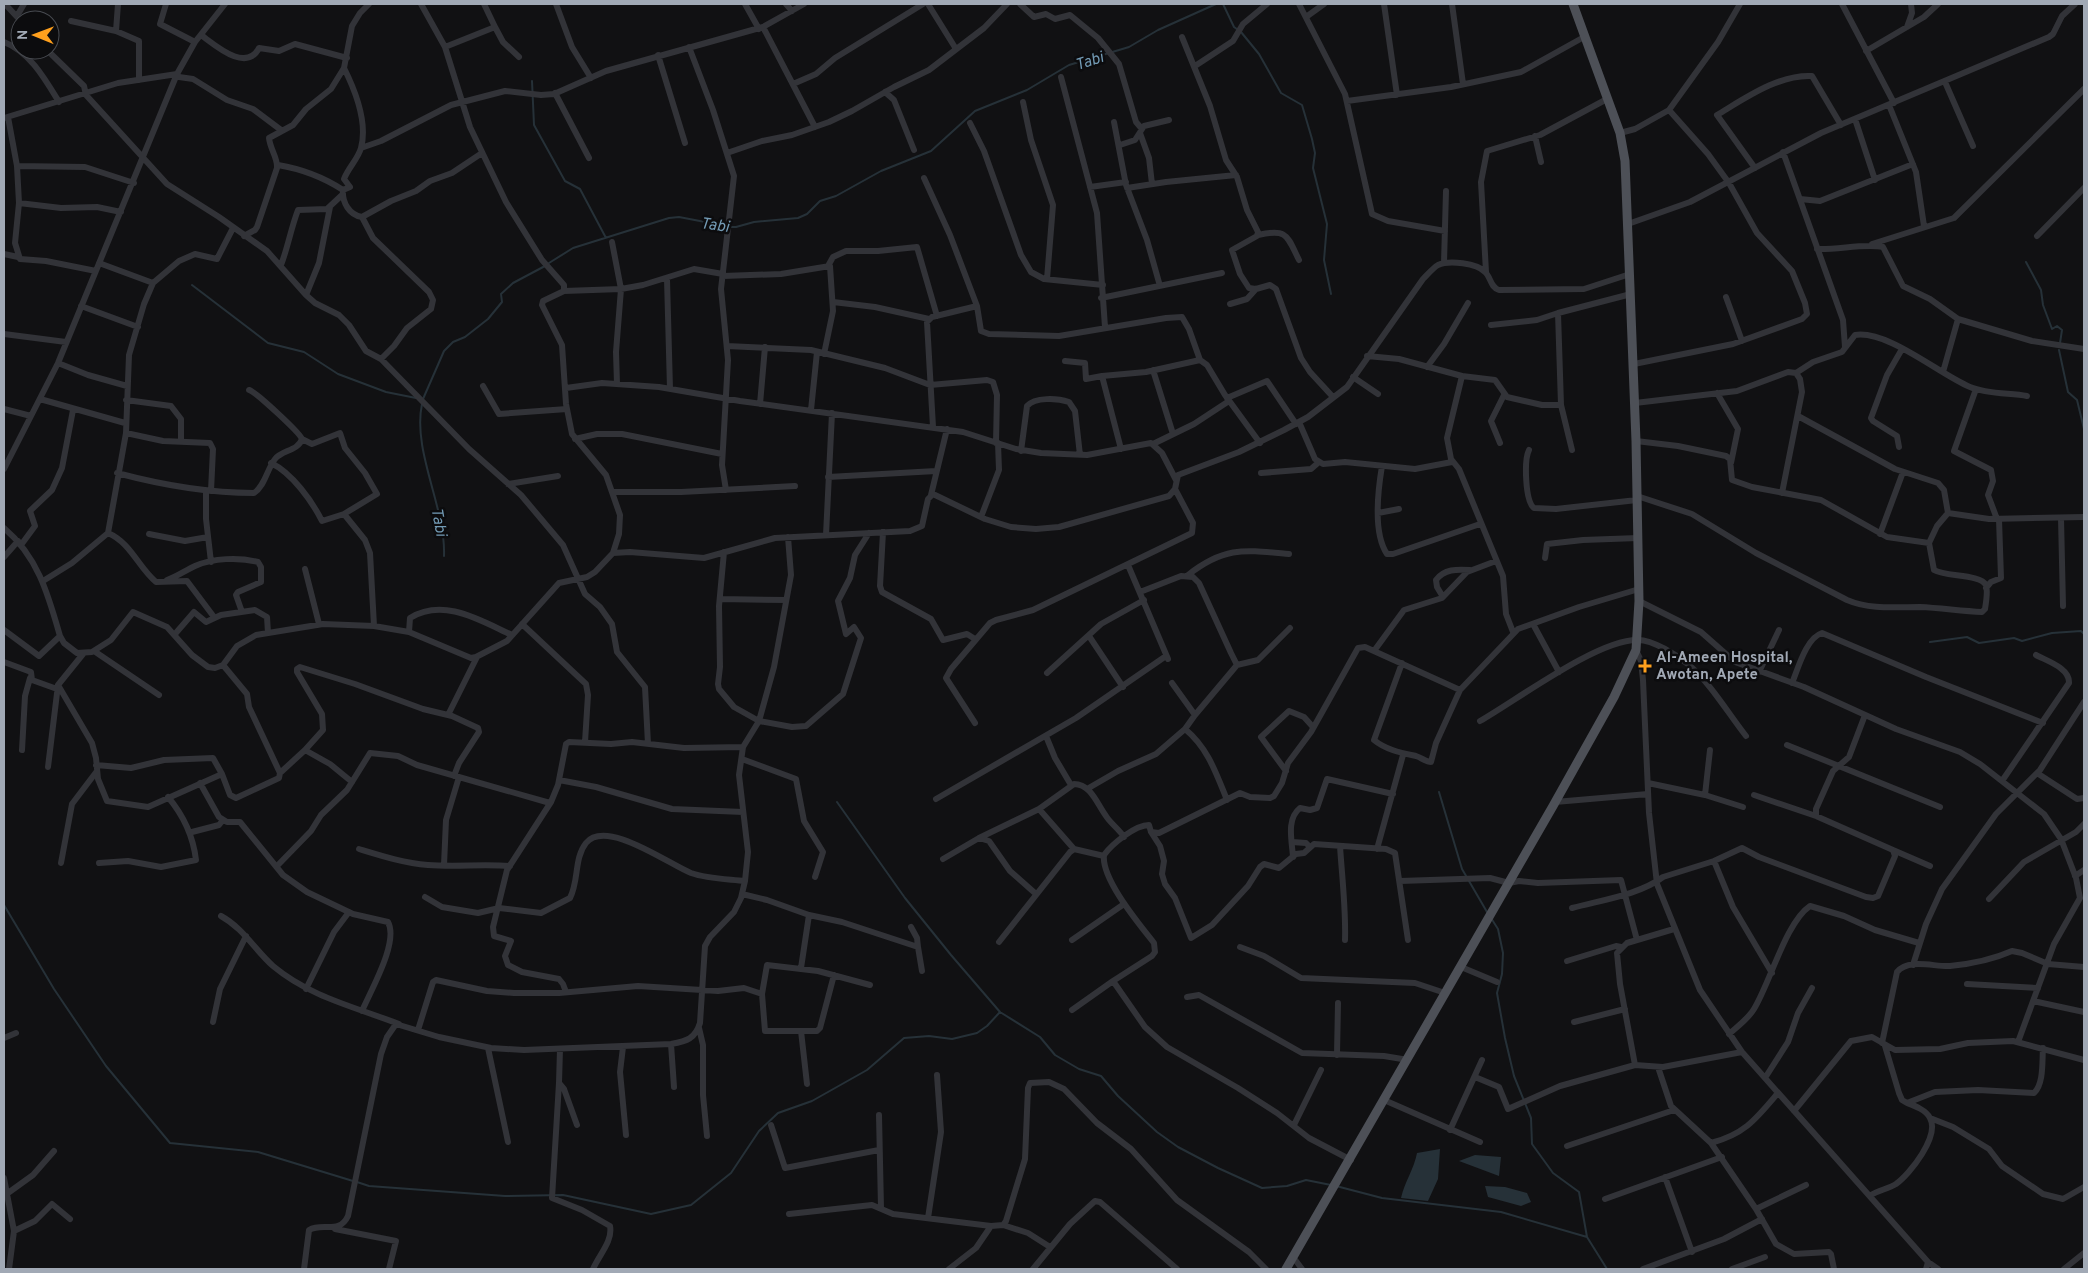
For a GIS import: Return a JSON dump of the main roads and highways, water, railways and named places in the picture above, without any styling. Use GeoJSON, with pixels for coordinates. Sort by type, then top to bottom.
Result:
{"type":"FeatureCollection","features":[{"type":"Feature","properties":{"kind":"main road"},"geometry":{"type":"LineString","coordinates":[[1286,1269],[1351,1160],[1555,802],[1614,697],[1636,650],[1638,640],[1639,589],[1636,441],[1625,161],[1620,133],[1572,4]]}},
{"type":"Feature","properties":{"kind":"waterway","name":"Tabi"},"geometry":{"type":"LineString","coordinates":[[731,227],[754,222],[798,218],[807,214],[820,201],[836,196],[881,171],[931,151],[975,111],[1027,90],[1069,65],[1129,47],[1158,30],[1216,4]]}},
{"type":"Feature","properties":{"kind":"waterway"},"geometry":{"type":"LineString","coordinates":[[1223,4],[1234,27],[1241,32],[1259,54],[1281,93],[1302,105],[1315,153],[1313,168],[1327,224],[1324,260],[1331,294]]}},
{"type":"Feature","properties":{"kind":"waterway"},"geometry":{"type":"LineString","coordinates":[[532,81],[534,125],[565,181],[580,189],[606,238]]}},
{"type":"Feature","properties":{"kind":"waterway","name":"Tabi"},"geometry":{"type":"LineString","coordinates":[[549,263],[573,248],[669,218],[679,217],[726,226]]}},
{"type":"Feature","properties":{"kind":"waterway"},"geometry":{"type":"LineString","coordinates":[[2026,262],[2041,290],[2043,305],[2052,329],[2057,326],[2062,330],[2060,343]]}},
{"type":"Feature","properties":{"kind":"waterway","name":"Tabi"},"geometry":{"type":"LineString","coordinates":[[423,399],[444,351],[453,342],[465,337],[488,319],[502,302],[501,294],[513,283],[545,266]]}},
{"type":"Feature","properties":{"kind":"waterway"},"geometry":{"type":"LineString","coordinates":[[192,285],[268,343],[304,352],[338,374],[386,392],[416,398]]}},
{"type":"Feature","properties":{"kind":"waterway"},"geometry":{"type":"LineString","coordinates":[[2059,350],[2068,392],[2077,400],[2084,429]]}},
{"type":"Feature","properties":{"kind":"waterway","name":"Tabi"},"geometry":{"type":"LineString","coordinates":[[422,404],[420,422],[422,441],[440,519],[444,556]]}},
{"type":"Feature","properties":{"kind":"waterway"},"geometry":{"type":"LineString","coordinates":[[1930,642],[1967,637],[1979,643],[2014,638],[2022,641],[2052,633],[2081,631],[2084,634]]}},
{"type":"Feature","properties":{"kind":"waterway"},"geometry":{"type":"LineString","coordinates":[[1439,792],[1462,869],[1487,912]]}},
{"type":"Feature","properties":{"kind":"waterway"},"geometry":{"type":"LineString","coordinates":[[837,802],[905,898],[1000,1012],[1040,1037],[1055,1055],[1079,1069],[1101,1076],[1118,1096],[1157,1132],[1178,1147],[1218,1168],[1262,1188],[1287,1186],[1306,1180],[1331,1185]]}},
{"type":"Feature","properties":{"kind":"waterway"},"geometry":{"type":"LineString","coordinates":[[4,905],[54,989],[106,1066],[170,1143],[258,1152],[353,1181]]}},
{"type":"Feature","properties":{"kind":"waterway"},"geometry":{"type":"LineString","coordinates":[[1491,918],[1498,929],[1503,953],[1502,974],[1497,993],[1505,1038],[1514,1076],[1531,1118],[1532,1144],[1553,1173],[1579,1192],[1587,1237],[1607,1269]]}},
{"type":"Feature","properties":{"kind":"waterway"},"geometry":{"type":"LineString","coordinates":[[357,1182],[369,1186],[505,1196],[563,1195],[651,1214],[691,1205],[731,1173],[759,1131],[778,1113],[812,1101],[867,1070],[904,1038],[929,1036],[952,1039],[977,1033],[987,1026],[1000,1012]]}},
{"type":"Feature","properties":{"kind":"waterway"},"geometry":{"type":"LineString","coordinates":[[1336,1186],[1382,1198],[1501,1212],[1587,1237]]}},
{"type":"Feature","properties":{"kind":"place","name":"Al-Ameen Hospital, Awotan, Apete"},"geometry":{"type":"Point","coordinates":[1645,666]}}]}
